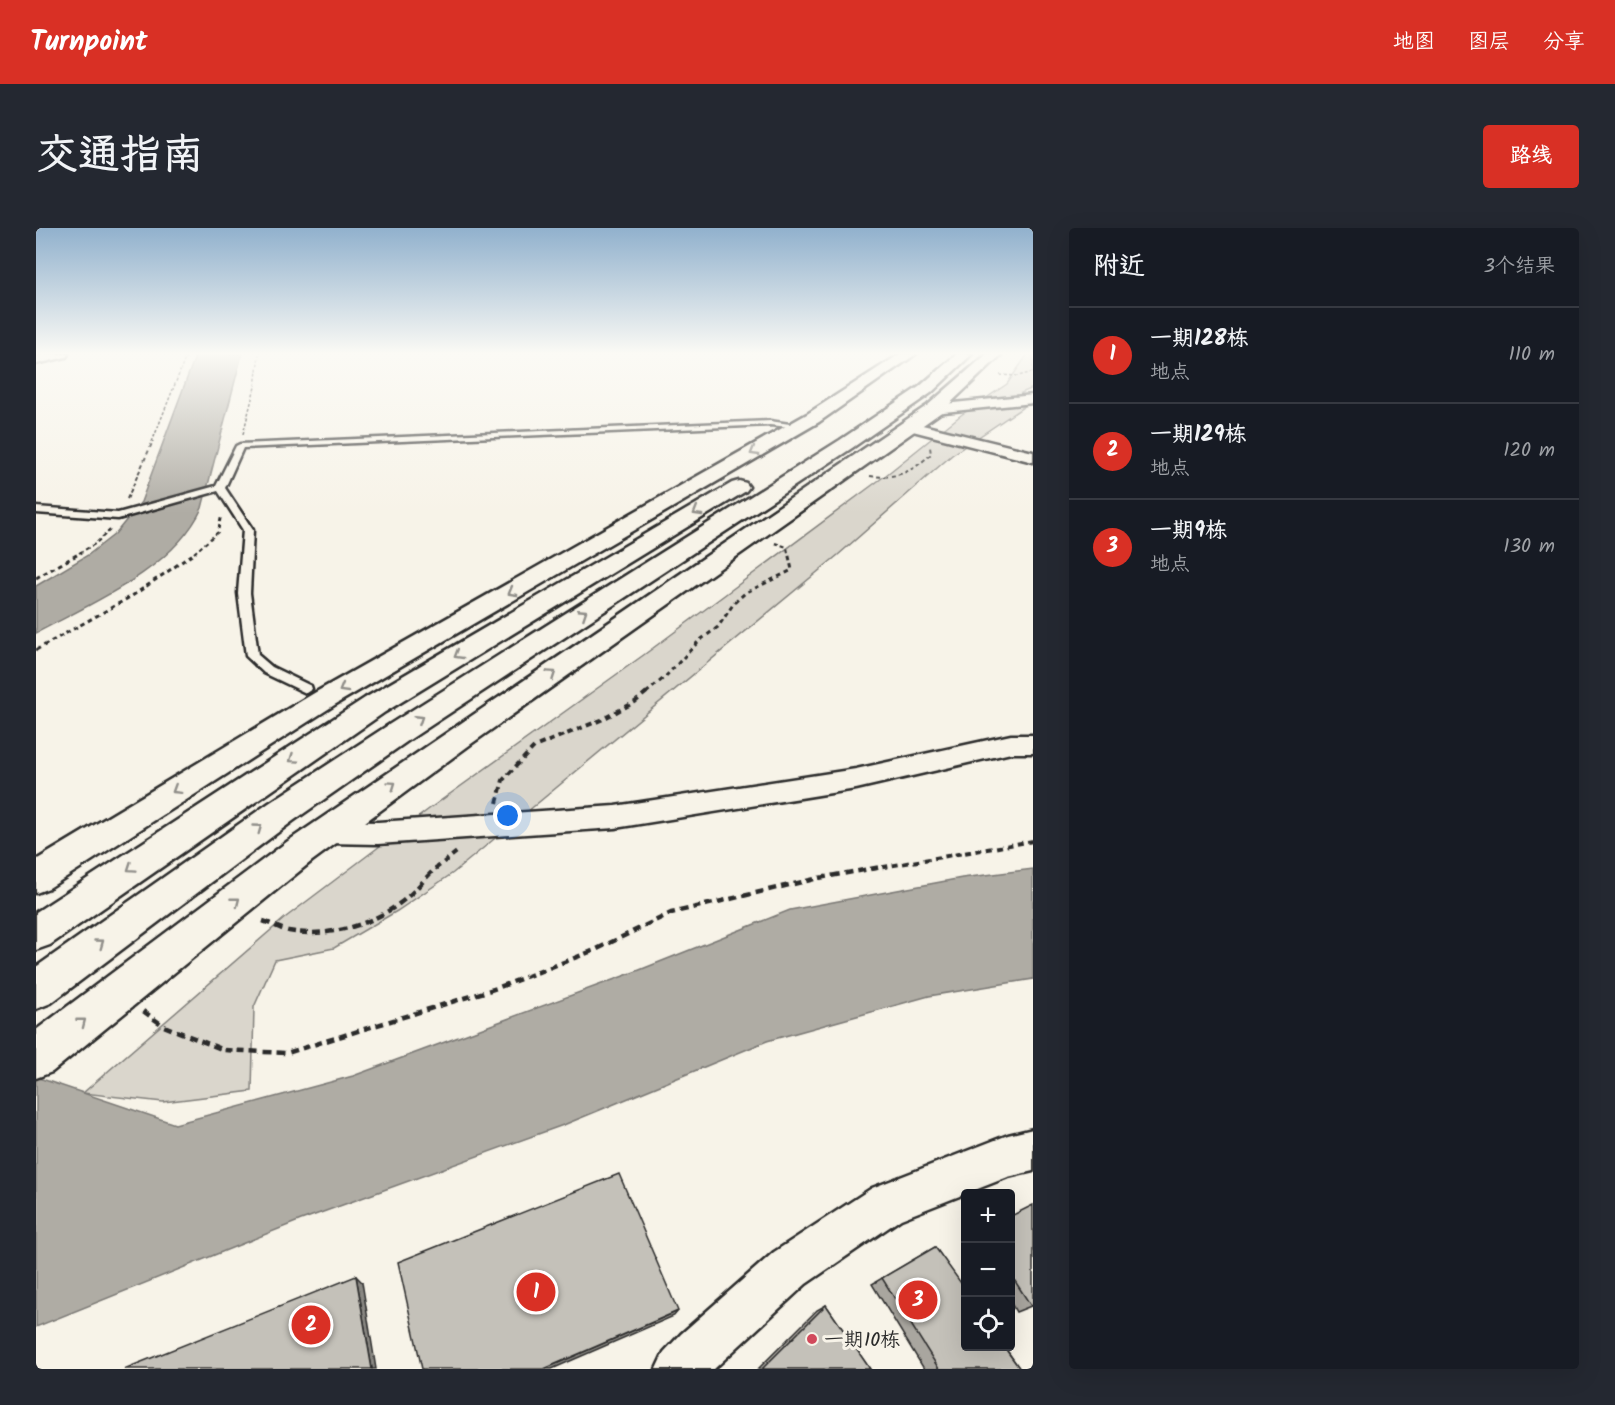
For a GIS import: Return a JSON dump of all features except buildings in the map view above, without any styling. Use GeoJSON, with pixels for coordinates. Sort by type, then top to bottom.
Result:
{"type":"FeatureCollection","features":[{"type":"Feature","properties":{"kind":"main road"},"geometry":{"type":"LineString","coordinates":[[36,878],[326,699],[830,407]]}},
{"type":"Feature","properties":{"kind":"main road"},"geometry":{"type":"LineString","coordinates":[[36,1057],[327,832],[843,474],[911,407]]}},
{"type":"Feature","properties":{"kind":"main road"},"geometry":{"type":"LineString","coordinates":[[36,990],[280,812],[392,737],[846,444],[902,418],[938,421],[952,407]]}},
{"type":"Feature","properties":{"kind":"main road"},"geometry":{"type":"LineString","coordinates":[[36,933],[375,705],[838,429]]}},
{"type":"Feature","properties":{"kind":"street"},"geometry":{"type":"LineString","coordinates":[[938,421],[997,407]]}},
{"type":"Feature","properties":{"kind":"street"},"geometry":{"type":"LineString","coordinates":[[938,421],[1033,456]]}},
{"type":"Feature","properties":{"kind":"street"},"geometry":{"type":"LineString","coordinates":[[327,832],[378,832],[615,817],[856,779],[1011,744],[1033,744]]}},
{"type":"Feature","properties":{"kind":"street"},"geometry":{"type":"LineString","coordinates":[[681,1369],[790,1268],[887,1203],[1008,1156],[1033,1150]]}},
{"type":"Feature","properties":{"kind":"lane"},"geometry":{"type":"LineString","coordinates":[[36,510],[123,515],[214,490],[240,446],[770,423],[800,426]]}},
{"type":"Feature","properties":{"kind":"lane"},"geometry":{"type":"LineString","coordinates":[[214,490],[248,530],[244,593],[252,656],[268,670],[306,689]]}},
{"type":"Feature","properties":{"kind":"path"},"geometry":{"type":"LineString","coordinates":[[36,578],[95,544],[113,528],[123,515],[166,407]]}},
{"type":"Feature","properties":{"kind":"path"},"geometry":{"type":"LineString","coordinates":[[240,446],[250,407]]}},
{"type":"Feature","properties":{"kind":"path"},"geometry":{"type":"LineString","coordinates":[[843,474],[892,479],[910,473],[931,454],[930,447],[938,421]]}},
{"type":"Feature","properties":{"kind":"path"},"geometry":{"type":"LineString","coordinates":[[36,650],[132,596],[188,559],[218,532],[222,513],[214,490]]}},
{"type":"Feature","properties":{"kind":"path"},"geometry":{"type":"LineString","coordinates":[[263,921],[287,930],[315,932],[360,925],[400,903],[443,860],[478,839],[497,804],[503,780],[534,747],[601,720],[635,702],[665,677],[699,641],[718,627],[740,598],[792,570],[787,547],[773,542]]}},
{"type":"Feature","properties":{"kind":"path"},"geometry":{"type":"LineString","coordinates":[[117,995],[164,1026],[224,1050],[287,1053],[497,988],[595,950],[671,913],[819,878],[1033,841]]}},
{"type":"Feature","properties":{"kind":"shaded area"},"geometry":{"type":"Polygon","coordinates":[[[176,407],[228,407],[202,508],[189,530],[172,549],[130,582],[36,633],[36,586],[88,555],[115,534],[141,502],[176,407]]]}},
{"type":"Feature","properties":{"kind":"shaded area"},"geometry":{"type":"Polygon","coordinates":[[[973,407],[1023,407],[952,455],[838,555],[453,873],[397,911],[334,948],[275,960],[254,1007],[252,1091],[163,1102],[83,1093],[286,917],[429,809],[645,654],[886,475],[973,407]]]}},
{"type":"Feature","properties":{"kind":"shaded area"},"geometry":{"type":"Polygon","coordinates":[[[1033,869],[1033,979],[929,996],[767,1041],[566,1124],[301,1220],[36,1327],[36,1077],[175,1124],[353,1076],[637,971],[790,910],[962,878],[1033,869]]]}},
{"type":"Feature","properties":{"kind":"place","name":"一期128栋"},"geometry":{"type":"Point","coordinates":[536,1292]}},
{"type":"Feature","properties":{"kind":"place","name":"一期9栋"},"geometry":{"type":"Point","coordinates":[918,1300]}},
{"type":"Feature","properties":{"kind":"place","name":"一期129栋"},"geometry":{"type":"Point","coordinates":[311,1325]}},
{"type":"Feature","properties":{"kind":"place","name":"一期10栋"},"geometry":{"type":"Point","coordinates":[812,1339]}}]}
